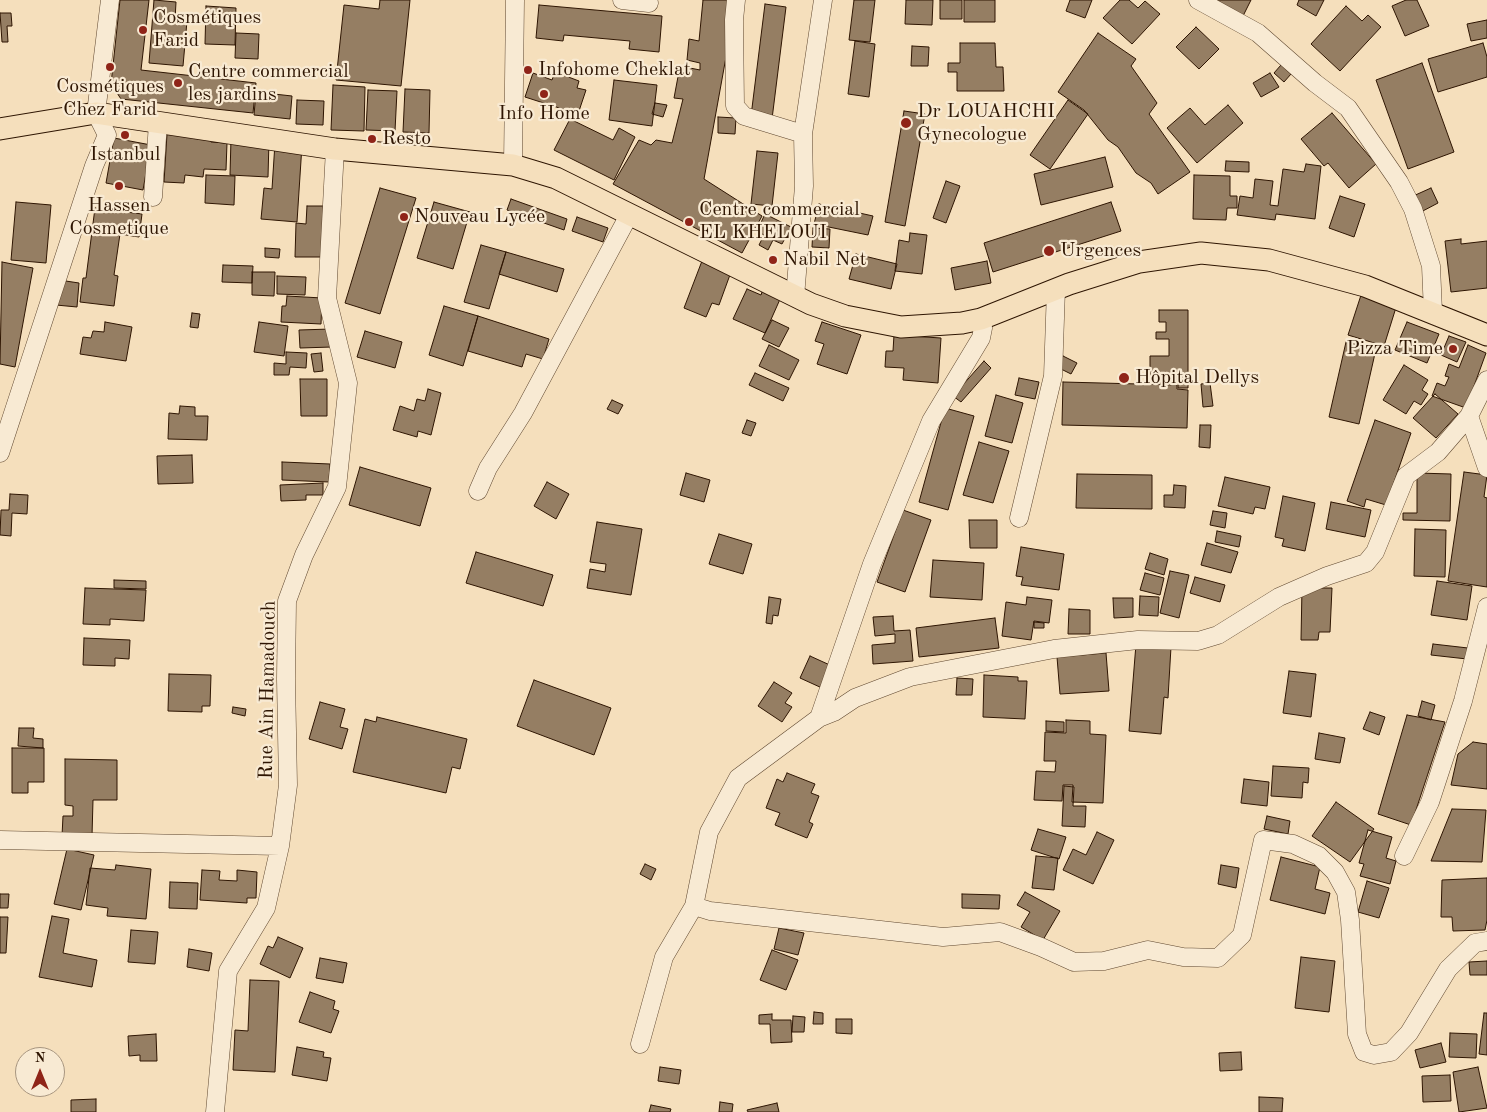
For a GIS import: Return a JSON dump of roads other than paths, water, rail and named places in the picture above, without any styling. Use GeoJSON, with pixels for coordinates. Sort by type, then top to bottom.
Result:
{"type":"FeatureCollection","features":[{"type":"Feature","properties":{"kind":"main road"},"geometry":{"type":"LineString","coordinates":[[0,129],[96,113],[335,149],[513,165],[556,178],[795,297],[844,316],[901,327],[962,323],[981,318],[1056,289],[1139,262],[1201,254],[1268,260],[1365,286],[1487,334]]}},
{"type":"Feature","properties":{"kind":"street"},"geometry":{"type":"LineString","coordinates":[[0,453],[94,166],[107,135],[96,113],[110,0]]}},
{"type":"Feature","properties":{"kind":"street"},"geometry":{"type":"LineString","coordinates":[[513,165],[515,0]]}},
{"type":"Feature","properties":{"kind":"street"},"geometry":{"type":"LineString","coordinates":[[622,0],[649,3]]}},
{"type":"Feature","properties":{"kind":"street"},"geometry":{"type":"LineString","coordinates":[[736,0],[734,20],[735,106],[744,116],[803,134]]}},
{"type":"Feature","properties":{"kind":"street"},"geometry":{"type":"LineString","coordinates":[[795,297],[804,186],[803,134],[823,0]]}},
{"type":"Feature","properties":{"kind":"street"},"geometry":{"type":"LineString","coordinates":[[1198,0],[1258,33],[1315,83],[1348,108],[1399,182],[1413,209],[1431,266],[1433,312]]}},
{"type":"Feature","properties":{"kind":"street"},"geometry":{"type":"LineString","coordinates":[[153,197],[158,123]]}},
{"type":"Feature","properties":{"kind":"street","name":"Rue Ain Hamadouch"},"geometry":{"type":"LineString","coordinates":[[215,1112],[228,971],[266,908],[280,846],[288,785],[287,601],[304,554],[337,487],[348,383],[327,298],[335,149]]}},
{"type":"Feature","properties":{"kind":"street"},"geometry":{"type":"LineString","coordinates":[[478,490],[488,468],[523,413],[629,215]]}},
{"type":"Feature","properties":{"kind":"street"},"geometry":{"type":"LineString","coordinates":[[1019,518],[1053,376],[1056,289]]}},
{"type":"Feature","properties":{"kind":"street"},"geometry":{"type":"LineString","coordinates":[[819,718],[876,555],[931,421],[981,338],[983,328],[981,318]]}},
{"type":"Feature","properties":{"kind":"street"},"geometry":{"type":"LineString","coordinates":[[640,1044],[664,957],[694,906],[709,832],[738,778],[819,718],[834,712],[855,698],[910,677],[1054,649],[1138,640],[1198,641],[1218,635],[1279,597],[1327,576],[1366,563],[1375,552],[1406,476],[1438,452],[1470,416],[1487,380]]}},
{"type":"Feature","properties":{"kind":"street"},"geometry":{"type":"LineString","coordinates":[[1470,416],[1487,468]]}},
{"type":"Feature","properties":{"kind":"street"},"geometry":{"type":"LineString","coordinates":[[1404,856],[1430,802],[1463,701],[1487,606]]}},
{"type":"Feature","properties":{"kind":"street"},"geometry":{"type":"LineString","coordinates":[[0,840],[280,846]]}},
{"type":"Feature","properties":{"kind":"street"},"geometry":{"type":"LineString","coordinates":[[694,906],[710,911],[943,937],[1000,932],[1041,947],[1074,962],[1104,961],[1148,950],[1183,957],[1218,958],[1242,935],[1264,840],[1293,844],[1319,856],[1335,872],[1346,892],[1350,920],[1357,1034],[1364,1052],[1374,1054],[1391,1052],[1409,1033],[1448,969],[1475,943],[1487,941]]}},
{"type":"Feature","properties":{"kind":"place","name":"Cosmétiques Farid"},"geometry":{"type":"Point","coordinates":[143,30]}},
{"type":"Feature","properties":{"kind":"place","name":"Cosmétiques Chez Farid"},"geometry":{"type":"Point","coordinates":[110,67]}},
{"type":"Feature","properties":{"kind":"place","name":"Infohome Cheklat"},"geometry":{"type":"Point","coordinates":[528,70]}},
{"type":"Feature","properties":{"kind":"place","name":"Centre commercial les jardins"},"geometry":{"type":"Point","coordinates":[178,83]}},
{"type":"Feature","properties":{"kind":"place","name":"Info Home"},"geometry":{"type":"Point","coordinates":[544,94]}},
{"type":"Feature","properties":{"kind":"place","name":"Dr LOUAHCHI Gynecologue"},"geometry":{"type":"Point","coordinates":[906,123]}},
{"type":"Feature","properties":{"kind":"place","name":"Istanbul"},"geometry":{"type":"Point","coordinates":[125,135]}},
{"type":"Feature","properties":{"kind":"place","name":"Resto"},"geometry":{"type":"Point","coordinates":[372,139]}},
{"type":"Feature","properties":{"kind":"place","name":"Hassen Cosmetique"},"geometry":{"type":"Point","coordinates":[119,186]}},
{"type":"Feature","properties":{"kind":"place","name":"Nouveau Lycée"},"geometry":{"type":"Point","coordinates":[404,217]}},
{"type":"Feature","properties":{"kind":"place","name":"Centre commercial EL KHELOUI"},"geometry":{"type":"Point","coordinates":[689,222]}},
{"type":"Feature","properties":{"kind":"place","name":"Urgences"},"geometry":{"type":"Point","coordinates":[1049,251]}},
{"type":"Feature","properties":{"kind":"place","name":"Nabil Net"},"geometry":{"type":"Point","coordinates":[773,260]}},
{"type":"Feature","properties":{"kind":"place","name":"Pizza Time"},"geometry":{"type":"Point","coordinates":[1453,349]}},
{"type":"Feature","properties":{"kind":"place","name":"Hôpital Dellys"},"geometry":{"type":"Point","coordinates":[1124,378]}}]}
